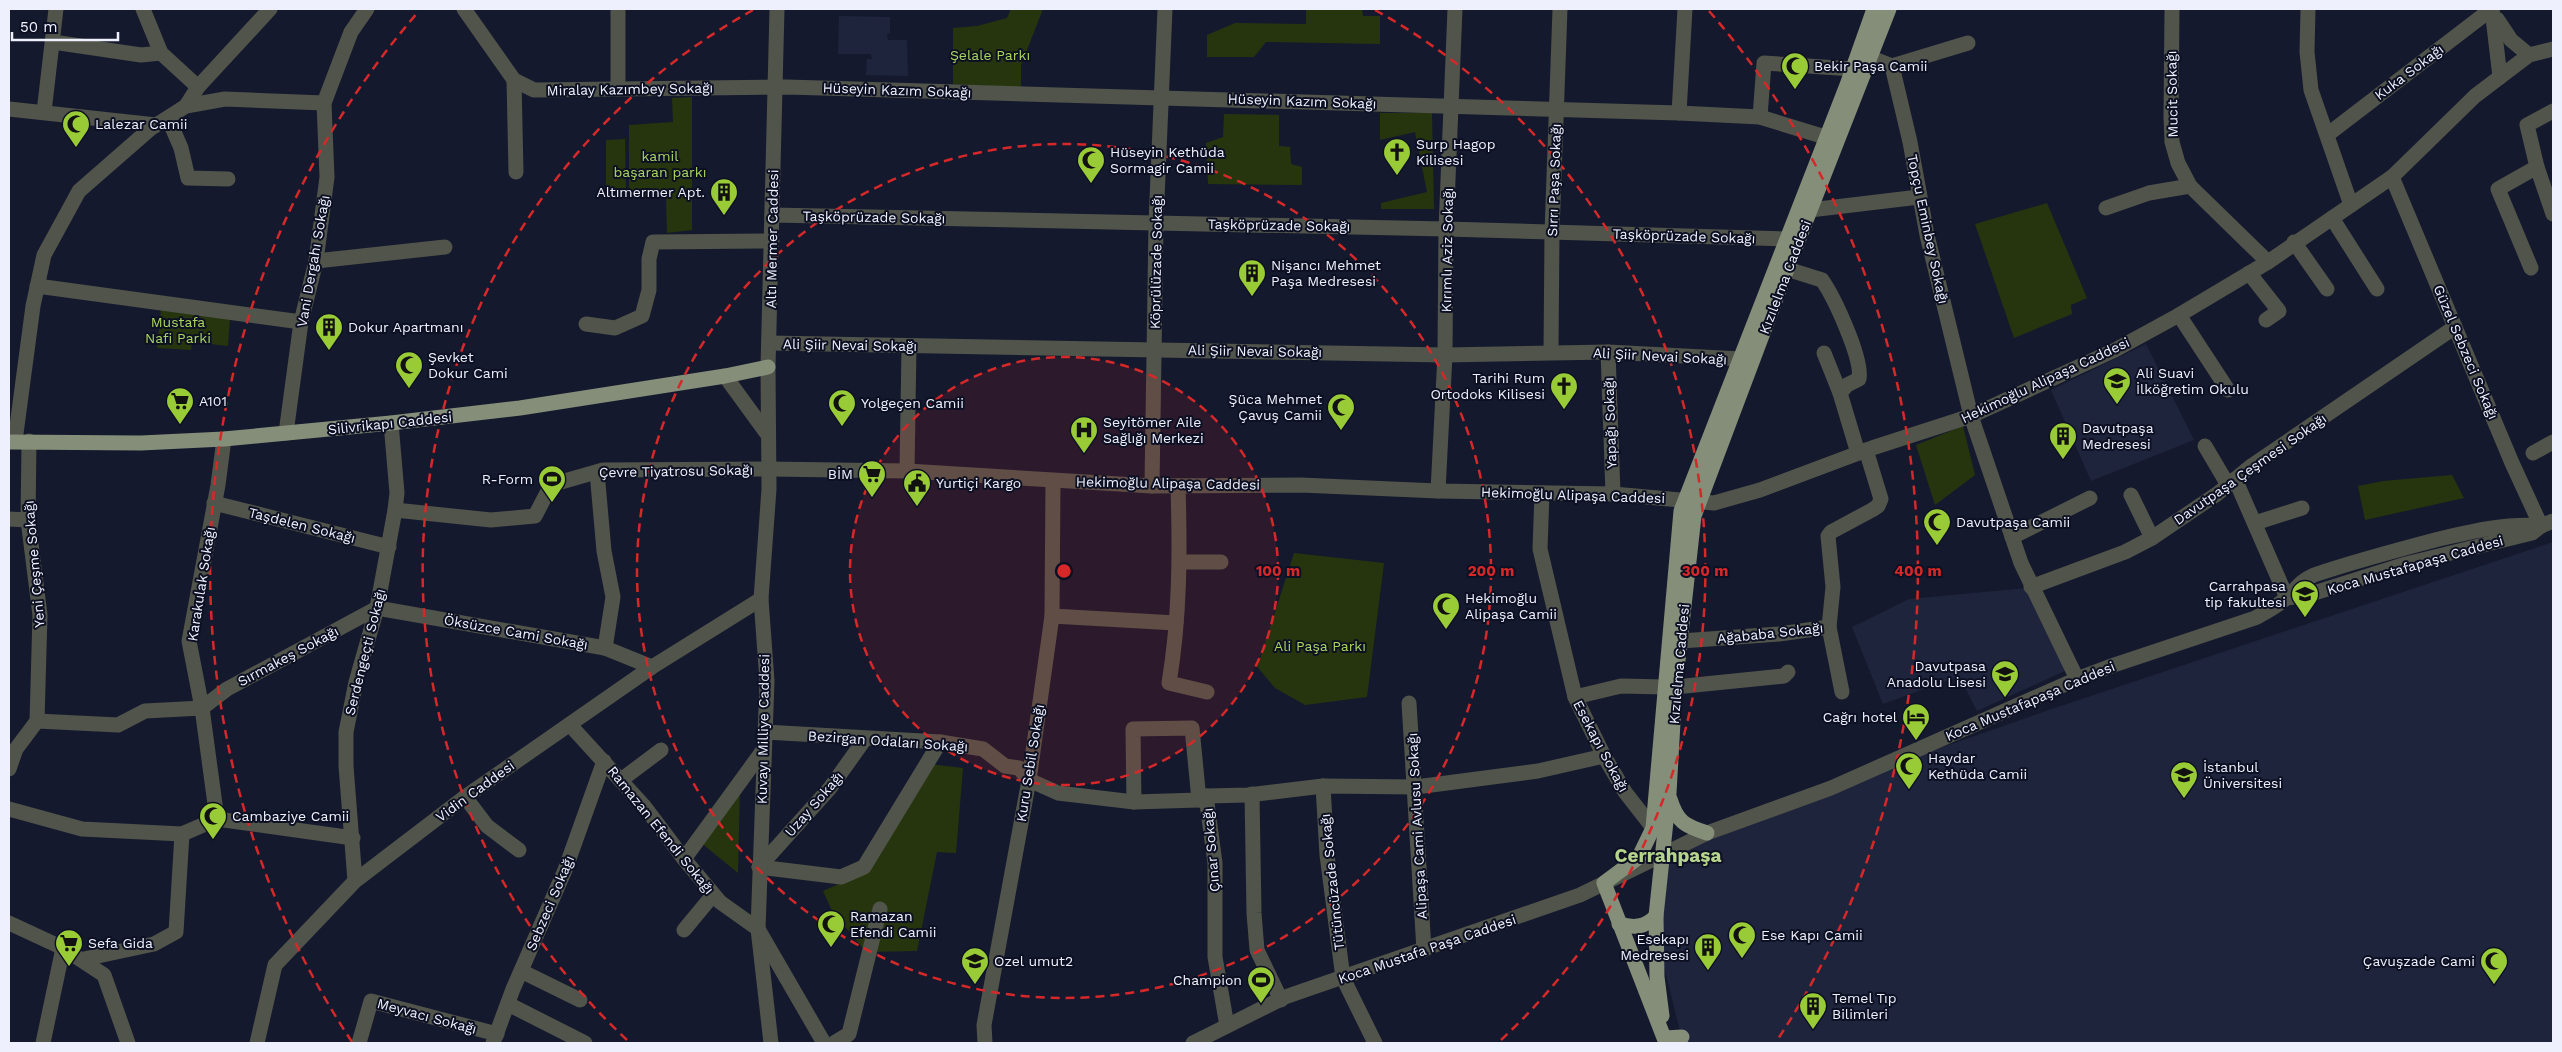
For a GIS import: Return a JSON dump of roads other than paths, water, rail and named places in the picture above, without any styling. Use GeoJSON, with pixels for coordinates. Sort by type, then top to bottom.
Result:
{"type":"FeatureCollection","features":[{"type":"Feature","properties":{"kind":"main road","name":"Kızılelma Caddesi"},"geometry":{"type":"LineString","coordinates":[[1653,828],[1670,687],[1681,641],[1691,502],[1741,360],[1825,137],[1853,69],[1874,9]]}},
{"type":"Feature","properties":{"kind":"main road","name":"Kızılelma Caddesi"},"geometry":{"type":"LineString","coordinates":[[1666,1041],[1657,977],[1656,916],[1669,792],[1670,687],[1678,525],[1691,502],[1787,269],[1889,9]]}},
{"type":"Feature","properties":{"kind":"main road","name":"Silivrikapı Caddesi"},"geometry":{"type":"LineString","coordinates":[[18,441],[141,443],[224,439],[391,423],[520,408],[725,376],[768,367]]}},
{"type":"Feature","properties":{"kind":"main road"},"geometry":{"type":"LineString","coordinates":[[1669,792],[1674,813],[1683,823],[1707,833]]}},
{"type":"Feature","properties":{"kind":"main road"},"geometry":{"type":"LineString","coordinates":[[1653,828],[1639,857],[1604,883],[1666,1041],[1682,1037]]}},
{"type":"Feature","properties":{"kind":"main road"},"geometry":{"type":"LineString","coordinates":[[1619,924],[1639,926],[1649,923],[1656,916]]}},
{"type":"Feature","properties":{"kind":"street"},"geometry":{"type":"LineString","coordinates":[[44,112],[56,9]]}},
{"type":"Feature","properties":{"kind":"street"},"geometry":{"type":"LineString","coordinates":[[143,9],[160,53],[198,87]]}},
{"type":"Feature","properties":{"kind":"street"},"geometry":{"type":"LineString","coordinates":[[186,106],[198,87],[270,9]]}},
{"type":"Feature","properties":{"kind":"street","name":"Vani Dergahı Sokağı"},"geometry":{"type":"LineString","coordinates":[[286,433],[301,322],[316,261],[327,177],[324,103],[351,32],[368,9]]}},
{"type":"Feature","properties":{"kind":"street"},"geometry":{"type":"LineString","coordinates":[[464,9],[514,80],[516,172]]}},
{"type":"Feature","properties":{"kind":"street"},"geometry":{"type":"LineString","coordinates":[[618,9],[618,89]]}},
{"type":"Feature","properties":{"kind":"street","name":"Altı Mermer Caddesi"},"geometry":{"type":"LineString","coordinates":[[769,469],[768,367],[777,9]]}},
{"type":"Feature","properties":{"kind":"street","name":"Köprülüzade Sokağı"},"geometry":{"type":"LineString","coordinates":[[1152,486],[1156,223],[1165,9]]}},
{"type":"Feature","properties":{"kind":"street","name":"Kırımlı Aziz Sokağı"},"geometry":{"type":"LineString","coordinates":[[1438,491],[1445,355],[1446,229],[1455,9]]}},
{"type":"Feature","properties":{"kind":"street","name":"Sırrı Paşa Sokağı"},"geometry":{"type":"LineString","coordinates":[[1552,352],[1552,232],[1560,9]]}},
{"type":"Feature","properties":{"kind":"street"},"geometry":{"type":"LineString","coordinates":[[1679,113],[1685,9]]}},
{"type":"Feature","properties":{"kind":"street","name":"Mucit Sokağı"},"geometry":{"type":"LineString","coordinates":[[2172,9],[2172,142],[2178,163],[2190,186],[2268,262]]}},
{"type":"Feature","properties":{"kind":"street"},"geometry":{"type":"LineString","coordinates":[[2308,9],[2308,77],[2310,90],[2351,205]]}},
{"type":"Feature","properties":{"kind":"street"},"geometry":{"type":"LineString","coordinates":[[2492,9],[2511,40],[2529,55],[2552,51]]}},
{"type":"Feature","properties":{"kind":"street"},"geometry":{"type":"LineString","coordinates":[[2492,9],[2500,78]]}},
{"type":"Feature","properties":{"kind":"street","name":"Kuka Sokağı"},"geometry":{"type":"LineString","coordinates":[[2327,135],[2492,9]]}},
{"type":"Feature","properties":{"kind":"street"},"geometry":{"type":"LineString","coordinates":[[52,42],[141,55],[160,53]]}},
{"type":"Feature","properties":{"kind":"street"},"geometry":{"type":"LineString","coordinates":[[1870,57],[1892,66],[1968,43]]}},
{"type":"Feature","properties":{"kind":"street","name":"Hekimoğlu Alipaşa Caddesi"},"geometry":{"type":"LineString","coordinates":[[769,469],[907,471],[1152,486],[1301,485],[1438,491],[1612,494],[1714,504],[1971,416],[2115,350],[2179,315],[2268,262],[2294,242],[2392,177],[2475,96],[2529,55]]}},
{"type":"Feature","properties":{"kind":"street"},"geometry":{"type":"LineString","coordinates":[[1760,117],[1764,63],[1853,69]]}},
{"type":"Feature","properties":{"kind":"street","name":"Topçu Eminbey Sokağı"},"geometry":{"type":"LineString","coordinates":[[1892,66],[1910,142],[1919,197],[1971,416],[2031,587],[2077,679]]}},
{"type":"Feature","properties":{"kind":"street","name":"Miralay Kazımbey Sokağı"},"geometry":{"type":"LineString","coordinates":[[514,80],[534,90],[776,86]]}},
{"type":"Feature","properties":{"kind":"street","name":"Hüseyin Kazım Sokağı"},"geometry":{"type":"LineString","coordinates":[[776,86],[1679,113],[1760,117],[1825,137]]}},
{"type":"Feature","properties":{"kind":"street"},"geometry":{"type":"LineString","coordinates":[[186,106],[225,99],[324,103]]}},
{"type":"Feature","properties":{"kind":"street","name":"Yeni Çeşme Sokağı"},"geometry":{"type":"LineString","coordinates":[[37,721],[40,615],[18,441],[37,286],[44,255],[79,191],[162,121],[186,106]]}},
{"type":"Feature","properties":{"kind":"street"},"geometry":{"type":"LineString","coordinates":[[9,109],[162,121],[181,148],[188,178],[228,179]]}},
{"type":"Feature","properties":{"kind":"street"},"geometry":{"type":"LineString","coordinates":[[2553,111],[2527,125],[2537,167],[2553,214]]}},
{"type":"Feature","properties":{"kind":"street"},"geometry":{"type":"LineString","coordinates":[[2531,268],[2498,189],[2537,167]]}},
{"type":"Feature","properties":{"kind":"street","name":"Güzel Sebzeci Sokağı"},"geometry":{"type":"LineString","coordinates":[[2392,177],[2512,463],[2547,523]]}},
{"type":"Feature","properties":{"kind":"street"},"geometry":{"type":"LineString","coordinates":[[2106,208],[2149,193],[2190,186]]}},
{"type":"Feature","properties":{"kind":"street"},"geometry":{"type":"LineString","coordinates":[[1810,210],[1919,197]]}},
{"type":"Feature","properties":{"kind":"street","name":"Taşköprüzade Sokağı"},"geometry":{"type":"LineString","coordinates":[[772,215],[1446,229],[1786,239]]}},
{"type":"Feature","properties":{"kind":"street"},"geometry":{"type":"LineString","coordinates":[[2332,218],[2377,289]]}},
{"type":"Feature","properties":{"kind":"street"},"geometry":{"type":"LineString","coordinates":[[586,324],[615,328],[642,316],[649,290],[649,259],[654,242],[772,241]]}},
{"type":"Feature","properties":{"kind":"street"},"geometry":{"type":"LineString","coordinates":[[2294,242],[2327,289]]}},
{"type":"Feature","properties":{"kind":"street"},"geometry":{"type":"LineString","coordinates":[[316,261],[445,247]]}},
{"type":"Feature","properties":{"kind":"street"},"geometry":{"type":"LineString","coordinates":[[1787,269],[1822,280],[1838,307],[1859,363],[1860,374],[1859,379],[1847,385],[1840,393]]}},
{"type":"Feature","properties":{"kind":"street"},"geometry":{"type":"LineString","coordinates":[[2249,273],[2279,311],[2266,320]]}},
{"type":"Feature","properties":{"kind":"street"},"geometry":{"type":"LineString","coordinates":[[37,286],[301,322]]}},
{"type":"Feature","properties":{"kind":"street"},"geometry":{"type":"LineString","coordinates":[[2179,315],[2228,390]]}},
{"type":"Feature","properties":{"kind":"street","name":"Davutpaşa Çeşmesi Sokağı"},"geometry":{"type":"LineString","coordinates":[[2031,587],[2125,552],[2152,538],[2455,326]]}},
{"type":"Feature","properties":{"kind":"street","name":"Ali Şiir Nevai Sokağı"},"geometry":{"type":"LineString","coordinates":[[769,343],[1445,355],[1608,352],[1741,360]]}},
{"type":"Feature","properties":{"kind":"street"},"geometry":{"type":"LineString","coordinates":[[907,471],[909,346]]}},
{"type":"Feature","properties":{"kind":"street","name":"Yapağı Sokağı"},"geometry":{"type":"LineString","coordinates":[[1608,352],[1612,494]]}},
{"type":"Feature","properties":{"kind":"street"},"geometry":{"type":"LineString","coordinates":[[1824,353],[1862,452]]}},
{"type":"Feature","properties":{"kind":"street"},"geometry":{"type":"LineString","coordinates":[[725,376],[768,435]]}},
{"type":"Feature","properties":{"kind":"street","name":"Serdengeçti Sokağı"},"geometry":{"type":"LineString","coordinates":[[355,882],[346,766],[346,732],[356,682],[377,608],[395,510],[397,493],[391,423]]}},
{"type":"Feature","properties":{"kind":"street","name":"Karakulak Sokağı"},"geometry":{"type":"LineString","coordinates":[[217,819],[202,708],[189,640],[224,439]]}},
{"type":"Feature","properties":{"kind":"street"},"geometry":{"type":"LineString","coordinates":[[2533,453],[2553,442]]}},
{"type":"Feature","properties":{"kind":"street"},"geometry":{"type":"LineString","coordinates":[[2205,446],[2232,482],[2255,523],[2287,598]]}},
{"type":"Feature","properties":{"kind":"street","name":"Ağababa Sokağı"},"geometry":{"type":"LineString","coordinates":[[1681,641],[1779,634],[1829,628],[1833,587],[1828,536],[1831,532],[1878,506],[1881,499],[1862,452]]}},
{"type":"Feature","properties":{"kind":"street","name":"Çevre Tiyatrosu Sokağı"},"geometry":{"type":"LineString","coordinates":[[395,510],[492,520],[535,516],[548,491],[554,484],[597,472],[769,469]]}},
{"type":"Feature","properties":{"kind":"street","name":"Kuvayı Milliye Caddesi"},"geometry":{"type":"LineString","coordinates":[[769,469],[762,598],[767,681],[758,929],[771,1043]]}},
{"type":"Feature","properties":{"kind":"street"},"geometry":{"type":"LineString","coordinates":[[597,472],[604,551],[613,597],[605,648]]}},
{"type":"Feature","properties":{"kind":"street","name":"Kuru Sebil Sokağı"},"geometry":{"type":"LineString","coordinates":[[985,1043],[984,1025],[1029,780],[1052,616],[1053,481]]}},
{"type":"Feature","properties":{"kind":"street"},"geometry":{"type":"LineString","coordinates":[[1178,486],[1180,562],[1170,682],[1207,692]]}},
{"type":"Feature","properties":{"kind":"street","name":"Esekapı Sokağı"},"geometry":{"type":"LineString","coordinates":[[1542,493],[1540,549],[1575,697],[1604,756],[1625,792],[1653,828]]}},
{"type":"Feature","properties":{"kind":"street"},"geometry":{"type":"LineString","coordinates":[[2131,495],[2152,538]]}},
{"type":"Feature","properties":{"kind":"street"},"geometry":{"type":"LineString","coordinates":[[2012,537],[2090,498]]}},
{"type":"Feature","properties":{"kind":"street","name":"Taşdelen Sokağı"},"geometry":{"type":"LineString","coordinates":[[214,503],[389,547]]}},
{"type":"Feature","properties":{"kind":"street"},"geometry":{"type":"LineString","coordinates":[[2255,523],[2302,508]]}},
{"type":"Feature","properties":{"kind":"street"},"geometry":{"type":"LineString","coordinates":[[9,520],[28,520]]}},
{"type":"Feature","properties":{"kind":"street","name":"Koca Mustafapaşa Caddesi"},"geometry":{"type":"LineString","coordinates":[[1663,856],[1707,833],[1831,788],[2077,679],[2255,618],[2287,598],[2311,594],[2406,564],[2532,533],[2547,523]]}},
{"type":"Feature","properties":{"kind":"street"},"geometry":{"type":"LineString","coordinates":[[1180,562],[1220,562]]}},
{"type":"Feature","properties":{"kind":"street","name":"Vidin Caddesi"},"geometry":{"type":"LineString","coordinates":[[257,1043],[275,965],[355,882],[465,797],[652,667],[762,598]]}},
{"type":"Feature","properties":{"kind":"street","name":"Öksüzce Cami Sokağı"},"geometry":{"type":"LineString","coordinates":[[377,608],[605,648],[652,667]]}},
{"type":"Feature","properties":{"kind":"street","name":"Sırmakeş Sokağı"},"geometry":{"type":"LineString","coordinates":[[202,708],[227,689],[377,608]]}},
{"type":"Feature","properties":{"kind":"street"},"geometry":{"type":"LineString","coordinates":[[1052,616],[1176,624]]}},
{"type":"Feature","properties":{"kind":"street"},"geometry":{"type":"LineString","coordinates":[[1829,628],[1842,692]]}},
{"type":"Feature","properties":{"kind":"street"},"geometry":{"type":"LineString","coordinates":[[1575,697],[1621,686],[1670,687],[1784,676],[1788,672]]}},
{"type":"Feature","properties":{"kind":"street","name":"Alipaşa Cami Avlusu Sokağı"},"geometry":{"type":"LineString","coordinates":[[1409,703],[1416,787],[1424,950]]}},
{"type":"Feature","properties":{"kind":"street"},"geometry":{"type":"LineString","coordinates":[[9,769],[16,749],[37,721],[118,725],[144,711],[202,708]]}},
{"type":"Feature","properties":{"kind":"street","name":"Ramazan Efendi Sokağı"},"geometry":{"type":"LineString","coordinates":[[570,725],[644,806],[684,859],[720,902],[758,929]]}},
{"type":"Feature","properties":{"kind":"street"},"geometry":{"type":"LineString","coordinates":[[1134,802],[1133,730],[1192,728],[1203,798],[1323,786],[1416,787],[1538,772],[1604,756]]}},
{"type":"Feature","properties":{"kind":"street","name":"Bezirgan Odaları Sokağı"},"geometry":{"type":"LineString","coordinates":[[765,732],[940,742],[983,749],[1006,766],[1019,768],[1029,780]]}},
{"type":"Feature","properties":{"kind":"street","name":"Uzay Sokağı"},"geometry":{"type":"LineString","coordinates":[[759,866],[830,788],[865,739]]}},
{"type":"Feature","properties":{"kind":"street"},"geometry":{"type":"LineString","coordinates":[[759,866],[841,877],[864,867],[940,742]]}},
{"type":"Feature","properties":{"kind":"street"},"geometry":{"type":"LineString","coordinates":[[684,859],[764,749]]}},
{"type":"Feature","properties":{"kind":"street"},"geometry":{"type":"LineString","coordinates":[[621,780],[661,750]]}},
{"type":"Feature","properties":{"kind":"street","name":"Sebzeci Sokağı"},"geometry":{"type":"LineString","coordinates":[[495,1039],[521,971],[565,870],[604,761]]}},
{"type":"Feature","properties":{"kind":"street","name":"Çınar Sokağı"},"geometry":{"type":"LineString","coordinates":[[1029,780],[1058,794],[1134,802],[1203,798],[1215,864],[1216,957],[1227,1026]]}},
{"type":"Feature","properties":{"kind":"street","name":"Tütüncüzade Sokağı"},"geometry":{"type":"LineString","coordinates":[[1323,786],[1326,855],[1343,978],[1374,1043]]}},
{"type":"Feature","properties":{"kind":"street"},"geometry":{"type":"LineString","coordinates":[[1252,794],[1254,913],[1257,950],[1280,1000]]}},
{"type":"Feature","properties":{"kind":"street"},"geometry":{"type":"LineString","coordinates":[[465,797],[487,826],[520,850]]}},
{"type":"Feature","properties":{"kind":"street"},"geometry":{"type":"LineString","coordinates":[[9,808],[82,829],[182,834],[217,819],[353,838]]}},
{"type":"Feature","properties":{"kind":"street"},"geometry":{"type":"LineString","coordinates":[[84,959],[154,944],[176,932],[182,834]]}},
{"type":"Feature","properties":{"kind":"street","name":"Koca Mustafa Paşa Caddesi"},"geometry":{"type":"LineString","coordinates":[[1193,1043],[1280,1000],[1580,895],[1663,856]]}},
{"type":"Feature","properties":{"kind":"street"},"geometry":{"type":"LineString","coordinates":[[684,930],[713,894]]}},
{"type":"Feature","properties":{"kind":"street"},"geometry":{"type":"LineString","coordinates":[[834,1043],[849,1034],[880,909]]}},
{"type":"Feature","properties":{"kind":"street"},"geometry":{"type":"LineString","coordinates":[[9,923],[64,948],[84,959],[104,975],[128,1043]]}},
{"type":"Feature","properties":{"kind":"street"},"geometry":{"type":"LineString","coordinates":[[758,929],[824,1043]]}},
{"type":"Feature","properties":{"kind":"street"},"geometry":{"type":"LineString","coordinates":[[43,1043],[64,948]]}},
{"type":"Feature","properties":{"kind":"street"},"geometry":{"type":"LineString","coordinates":[[521,971],[580,1000]]}},
{"type":"Feature","properties":{"kind":"street","name":"Meyvacı Sokağı"},"geometry":{"type":"LineString","coordinates":[[359,1043],[371,1001],[495,1039]]}},
{"type":"Feature","properties":{"kind":"street"},"geometry":{"type":"LineString","coordinates":[[508,1004],[585,1043]]}},
{"type":"Feature","properties":{"kind":"place","name":"Bekir Paşa Camii"},"geometry":{"type":"Point","coordinates":[1795,90]}},
{"type":"Feature","properties":{"kind":"place","name":"Lalezar Camii"},"geometry":{"type":"Point","coordinates":[76,148]}},
{"type":"Feature","properties":{"kind":"place","name":"Surp Hagop Kilisesi"},"geometry":{"type":"Point","coordinates":[1397,176]}},
{"type":"Feature","properties":{"kind":"place","name":"Hüseyin Kethüda Sormagir Camii"},"geometry":{"type":"Point","coordinates":[1091,184]}},
{"type":"Feature","properties":{"kind":"place","name":"Altımermer Apt."},"geometry":{"type":"Point","coordinates":[724,216]}},
{"type":"Feature","properties":{"kind":"place","name":"Nişancı Mehmet Paşa Medresesi"},"geometry":{"type":"Point","coordinates":[1252,297]}},
{"type":"Feature","properties":{"kind":"place","name":"Dokur Apartmanı"},"geometry":{"type":"Point","coordinates":[329,351]}},
{"type":"Feature","properties":{"kind":"place","name":"Şevket Dokur Cami"},"geometry":{"type":"Point","coordinates":[409,389]}},
{"type":"Feature","properties":{"kind":"place","name":"Ali Suavi İlköğretim Okulu"},"geometry":{"type":"Point","coordinates":[2117,405]}},
{"type":"Feature","properties":{"kind":"place","name":"Tarihi Rum Ortodoks Kilisesi"},"geometry":{"type":"Point","coordinates":[1564,410]}},
{"type":"Feature","properties":{"kind":"place","name":"A101"},"geometry":{"type":"Point","coordinates":[180,425]}},
{"type":"Feature","properties":{"kind":"place","name":"Yolgeçen Camii"},"geometry":{"type":"Point","coordinates":[842,427]}},
{"type":"Feature","properties":{"kind":"place","name":"Şüca Mehmet Çavuş Camii"},"geometry":{"type":"Point","coordinates":[1341,431]}},
{"type":"Feature","properties":{"kind":"place","name":"Seyitömer Aile Sağlığı Merkezi"},"geometry":{"type":"Point","coordinates":[1084,454]}},
{"type":"Feature","properties":{"kind":"place","name":"Davutpaşa Medresesi"},"geometry":{"type":"Point","coordinates":[2063,460]}},
{"type":"Feature","properties":{"kind":"place","name":"BİM"},"geometry":{"type":"Point","coordinates":[872,498]}},
{"type":"Feature","properties":{"kind":"place","name":"R-Form"},"geometry":{"type":"Point","coordinates":[552,503]}},
{"type":"Feature","properties":{"kind":"place","name":"Yurtiçi Kargo"},"geometry":{"type":"Point","coordinates":[917,507]}},
{"type":"Feature","properties":{"kind":"place","name":"Davutpaşa Camii"},"geometry":{"type":"Point","coordinates":[1937,546]}},
{"type":"Feature","properties":{"kind":"place","name":"Carrahpasa tip fakultesi"},"geometry":{"type":"Point","coordinates":[2305,618]}},
{"type":"Feature","properties":{"kind":"place","name":"Hekimoğlu Alipaşa Camii"},"geometry":{"type":"Point","coordinates":[1446,630]}},
{"type":"Feature","properties":{"kind":"place","name":"Davutpasa Anadolu Lisesi"},"geometry":{"type":"Point","coordinates":[2005,698]}},
{"type":"Feature","properties":{"kind":"place","name":"Cağrı hotel"},"geometry":{"type":"Point","coordinates":[1916,741]}},
{"type":"Feature","properties":{"kind":"place","name":"Haydar Kethüda Camii"},"geometry":{"type":"Point","coordinates":[1909,790]}},
{"type":"Feature","properties":{"kind":"place","name":"İstanbul Üniversitesi"},"geometry":{"type":"Point","coordinates":[2184,799]}},
{"type":"Feature","properties":{"kind":"place","name":"Cambaziye Camii"},"geometry":{"type":"Point","coordinates":[213,840]}},
{"type":"Feature","properties":{"kind":"place","name":"Ramazan Efendi Camii"},"geometry":{"type":"Point","coordinates":[831,948]}},
{"type":"Feature","properties":{"kind":"place","name":"Ese Kapı Camii"},"geometry":{"type":"Point","coordinates":[1742,959]}},
{"type":"Feature","properties":{"kind":"place","name":"Sefa Gida"},"geometry":{"type":"Point","coordinates":[69,967]}},
{"type":"Feature","properties":{"kind":"place","name":"Esekapı Medresesi"},"geometry":{"type":"Point","coordinates":[1708,971]}},
{"type":"Feature","properties":{"kind":"place","name":"Ozel umut2"},"geometry":{"type":"Point","coordinates":[975,985]}},
{"type":"Feature","properties":{"kind":"place","name":"Çavuşzade Cami"},"geometry":{"type":"Point","coordinates":[2494,985]}},
{"type":"Feature","properties":{"kind":"place","name":"Champion"},"geometry":{"type":"Point","coordinates":[1261,1004]}},
{"type":"Feature","properties":{"kind":"place","name":"Temel Tıp Bilimleri"},"geometry":{"type":"Point","coordinates":[1813,1030]}},
{"type":"Feature","properties":{"kind":"district","name":"Cerrahpaşa"},"geometry":{"type":"Point","coordinates":[1668,855]}},
{"type":"Feature","properties":{"kind":"park label","name":"Şelale Parkı"},"geometry":{"type":"Point","coordinates":[990,55]}},
{"type":"Feature","properties":{"kind":"park label","name":"kamil başaran parkı"},"geometry":{"type":"Point","coordinates":[660,164]}},
{"type":"Feature","properties":{"kind":"park label","name":"Mustafa Nafi Parki"},"geometry":{"type":"Point","coordinates":[178,330]}},
{"type":"Feature","properties":{"kind":"park label","name":"Ali Paşa Parkı"},"geometry":{"type":"Point","coordinates":[1320,646]}}]}
